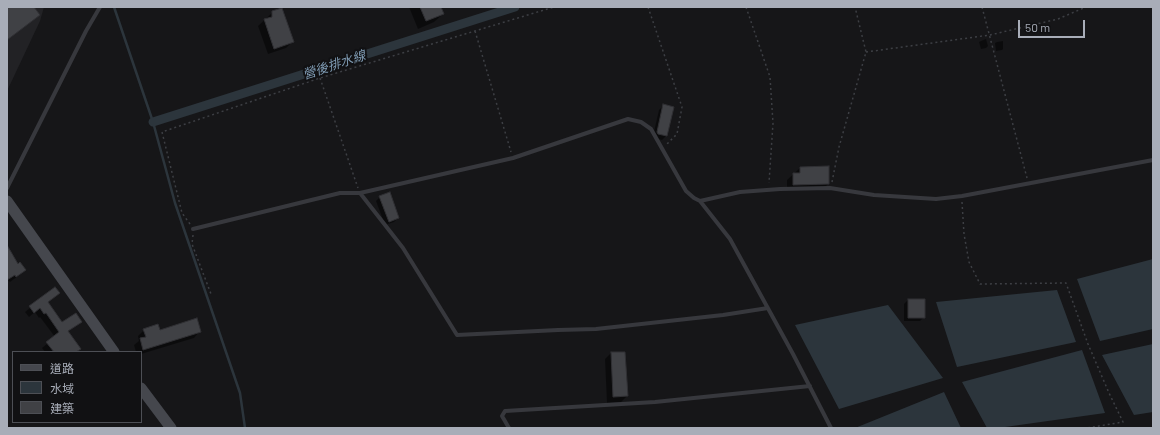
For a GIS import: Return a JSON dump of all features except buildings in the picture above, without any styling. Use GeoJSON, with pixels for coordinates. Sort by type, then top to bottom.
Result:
{"type":"FeatureCollection","features":[{"type":"Feature","properties":{"kind":"main road"},"geometry":{"type":"LineString","coordinates":[[7,201],[113,351]]}},
{"type":"Feature","properties":{"kind":"main road"},"geometry":{"type":"LineString","coordinates":[[142,389],[170,428]]}},
{"type":"Feature","properties":{"kind":"lane"},"geometry":{"type":"LineString","coordinates":[[7,188],[86,31],[100,7]]}},
{"type":"Feature","properties":{"kind":"lane"},"geometry":{"type":"LineString","coordinates":[[193,229],[340,193],[360,193],[513,158],[628,119],[641,122],[651,129],[686,191],[700,201],[730,239],[810,386],[831,428]]}},
{"type":"Feature","properties":{"kind":"lane"},"geometry":{"type":"LineString","coordinates":[[700,201],[740,192],[830,188],[874,195],[936,199],[962,196],[1153,160]]}},
{"type":"Feature","properties":{"kind":"lane"},"geometry":{"type":"LineString","coordinates":[[360,193],[403,248],[457,336],[596,329],[723,315],[768,308]]}},
{"type":"Feature","properties":{"kind":"lane"},"geometry":{"type":"LineString","coordinates":[[509,428],[502,416],[505,411],[655,402],[810,386]]}},
{"type":"Feature","properties":{"kind":"path"},"geometry":{"type":"LineString","coordinates":[[211,294],[192,244],[193,229],[182,213],[162,132],[320,78],[554,7]]}},
{"type":"Feature","properties":{"kind":"path"},"geometry":{"type":"LineString","coordinates":[[648,7],[682,107],[678,134],[662,149]]}},
{"type":"Feature","properties":{"kind":"path"},"geometry":{"type":"LineString","coordinates":[[746,7],[770,77],[773,123],[768,190]]}},
{"type":"Feature","properties":{"kind":"path"},"geometry":{"type":"LineString","coordinates":[[830,188],[839,147],[866,52],[855,7]]}},
{"type":"Feature","properties":{"kind":"path"},"geometry":{"type":"LineString","coordinates":[[982,7],[1029,183]]}},
{"type":"Feature","properties":{"kind":"path"},"geometry":{"type":"LineString","coordinates":[[866,52],[990,35],[1058,19],[1086,7]]}},
{"type":"Feature","properties":{"kind":"path"},"geometry":{"type":"LineString","coordinates":[[475,31],[513,158]]}},
{"type":"Feature","properties":{"kind":"path"},"geometry":{"type":"LineString","coordinates":[[320,78],[360,193]]}},
{"type":"Feature","properties":{"kind":"path"},"geometry":{"type":"LineString","coordinates":[[962,196],[964,234],[969,262],[980,284],[1066,283],[1088,344],[1109,394],[1123,422],[1087,428]]}},
{"type":"Feature","properties":{"kind":"shaded area"},"geometry":{"type":"Polygon","coordinates":[[[7,7],[44,7],[40,21],[7,91],[7,7]]]}},
{"type":"Feature","properties":{"kind":"water"},"geometry":{"type":"Polygon","coordinates":[[[1153,259],[1153,329],[1100,341],[1077,279],[1153,259]]]}},
{"type":"Feature","properties":{"kind":"water"},"geometry":{"type":"Polygon","coordinates":[[[1057,290],[1076,342],[957,367],[936,302],[1057,290]]]}},
{"type":"Feature","properties":{"kind":"water"},"geometry":{"type":"Polygon","coordinates":[[[888,305],[943,378],[839,409],[795,325],[888,305]]]}},
{"type":"Feature","properties":{"kind":"water"},"geometry":{"type":"Polygon","coordinates":[[[1153,344],[1153,412],[1134,415],[1102,355],[1153,344]]]}},
{"type":"Feature","properties":{"kind":"water"},"geometry":{"type":"Polygon","coordinates":[[[1082,350],[1105,413],[998,428],[987,428],[962,382],[1082,350]]]}},
{"type":"Feature","properties":{"kind":"water"},"geometry":{"type":"Polygon","coordinates":[[[944,392],[961,428],[855,428],[944,392]]]}},
{"type":"Feature","properties":{"kind":"waterway"},"geometry":{"type":"LineString","coordinates":[[114,7],[153,122],[175,203],[240,393],[245,428]]}},
{"type":"Feature","properties":{"kind":"waterway","name":"營後排水線"},"geometry":{"type":"LineString","coordinates":[[153,122],[515,7]]}}]}
